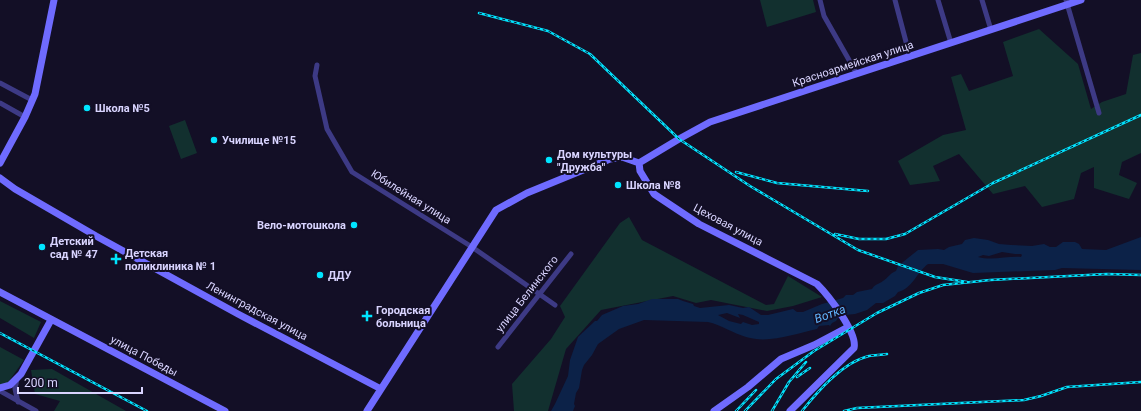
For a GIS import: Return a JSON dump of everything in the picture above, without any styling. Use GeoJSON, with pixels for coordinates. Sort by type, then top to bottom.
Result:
{"type":"FeatureCollection","features":[{"type":"Feature","properties":{"kind":"main road"},"geometry":{"type":"LineString","coordinates":[[0,164],[25,117],[35,94],[54,0]]}},
{"type":"Feature","properties":{"kind":"main road","name":"Красноармейская улица"},"geometry":{"type":"LineString","coordinates":[[639,163],[710,122],[910,57],[1067,3],[1081,0]]}},
{"type":"Feature","properties":{"kind":"main road"},"geometry":{"type":"LineString","coordinates":[[367,411],[496,210],[526,193],[610,159],[622,157],[639,163]]}},
{"type":"Feature","properties":{"kind":"main road","name":"Цеховая улица"},"geometry":{"type":"LineString","coordinates":[[639,163],[640,171],[654,194],[699,224],[817,284],[824,291],[847,325]]}},
{"type":"Feature","properties":{"kind":"main road","name":"Ленинградская улица"},"geometry":{"type":"LineString","coordinates":[[0,178],[15,189],[103,239],[278,335],[381,389]]}},
{"type":"Feature","properties":{"kind":"main road","name":"улица Победы"},"geometry":{"type":"LineString","coordinates":[[0,292],[225,411]]}},
{"type":"Feature","properties":{"kind":"main road"},"geometry":{"type":"LineString","coordinates":[[0,388],[10,385],[17,379],[26,367],[51,320]]}},
{"type":"Feature","properties":{"kind":"main road"},"geometry":{"type":"LineString","coordinates":[[714,411],[748,387],[781,359],[821,342],[847,325],[854,341],[854,348],[790,411]]}},
{"type":"Feature","properties":{"kind":"street"},"geometry":{"type":"LineString","coordinates":[[820,0],[824,16],[857,74]]}},
{"type":"Feature","properties":{"kind":"street"},"geometry":{"type":"LineString","coordinates":[[895,0],[910,57]]}},
{"type":"Feature","properties":{"kind":"street"},"geometry":{"type":"LineString","coordinates":[[938,0],[951,43]]}},
{"type":"Feature","properties":{"kind":"street"},"geometry":{"type":"LineString","coordinates":[[982,0],[990,30]]}},
{"type":"Feature","properties":{"kind":"street"},"geometry":{"type":"LineString","coordinates":[[1067,3],[1099,113]]}},
{"type":"Feature","properties":{"kind":"street","name":"Юбилейная улица"},"geometry":{"type":"LineString","coordinates":[[317,65],[315,76],[327,129],[352,172],[472,247],[555,305]]}},
{"type":"Feature","properties":{"kind":"street"},"geometry":{"type":"LineString","coordinates":[[0,82],[32,100]]}},
{"type":"Feature","properties":{"kind":"street"},"geometry":{"type":"LineString","coordinates":[[0,103],[25,117]]}},
{"type":"Feature","properties":{"kind":"street","name":"улица Белинского"},"geometry":{"type":"LineString","coordinates":[[498,347],[571,254]]}},
{"type":"Feature","properties":{"kind":"street"},"geometry":{"type":"LineString","coordinates":[[17,379],[15,389],[18,402]]}},
{"type":"Feature","properties":{"kind":"street"},"geometry":{"type":"LineString","coordinates":[[0,391],[36,411]]}},
{"type":"Feature","properties":{"kind":"green space"},"geometry":{"type":"Polygon","coordinates":[[[760,0],[813,0],[816,12],[767,27],[760,0]]]}},
{"type":"Feature","properties":{"kind":"green space"},"geometry":{"type":"Polygon","coordinates":[[[1039,29],[1078,64],[1091,109],[1102,102],[1126,94],[1133,55],[1141,53],[1141,153],[1122,162],[1119,175],[1137,183],[1129,199],[1094,188],[1094,167],[1081,173],[1074,199],[1042,207],[1025,186],[993,194],[959,154],[933,166],[940,181],[910,185],[898,161],[943,135],[966,130],[951,77],[961,74],[969,91],[1013,76],[1003,42],[1039,29]]]}},
{"type":"Feature","properties":{"kind":"green space"},"geometry":{"type":"Polygon","coordinates":[[[185,120],[197,153],[181,159],[169,126],[185,120]]]}},
{"type":"Feature","properties":{"kind":"green space"},"geometry":{"type":"Polygon","coordinates":[[[629,217],[642,240],[766,305],[774,304],[788,276],[822,297],[793,306],[767,311],[711,300],[696,303],[673,296],[601,310],[566,349],[548,411],[514,411],[512,384],[551,339],[565,317],[560,306],[620,223],[629,217]]]}},
{"type":"Feature","properties":{"kind":"green space"},"geometry":{"type":"Polygon","coordinates":[[[0,301],[41,322],[34,338],[0,318],[0,301]]]}},
{"type":"Feature","properties":{"kind":"green space"},"geometry":{"type":"Polygon","coordinates":[[[0,347],[24,360],[4,388],[0,386],[0,347]]]}},
{"type":"Feature","properties":{"kind":"green space"},"geometry":{"type":"Polygon","coordinates":[[[52,369],[126,411],[54,411],[60,401],[35,394],[31,370],[52,369]]]}},
{"type":"Feature","properties":{"kind":"water","name":"Вотка"},"geometry":{"type":"Polygon","coordinates":[[[1141,237],[1141,270],[1062,268],[1055,270],[973,273],[943,264],[928,264],[911,284],[883,303],[876,303],[867,310],[838,318],[830,326],[819,326],[817,329],[773,339],[755,339],[746,337],[708,322],[644,320],[619,329],[598,344],[582,370],[573,411],[551,411],[568,376],[570,360],[578,337],[602,315],[623,306],[638,304],[652,299],[678,299],[700,308],[729,305],[743,308],[749,307],[761,315],[768,315],[793,309],[797,312],[803,312],[822,304],[843,298],[846,295],[853,295],[857,292],[872,289],[896,271],[898,266],[918,250],[944,250],[949,247],[962,244],[965,240],[974,238],[988,240],[999,244],[1032,246],[1044,244],[1050,247],[1056,247],[1063,242],[1075,242],[1079,244],[1082,249],[1106,250],[1141,237]],[[1002,252],[989,256],[983,255],[978,257],[1021,257],[1022,255],[1002,252]],[[727,313],[718,315],[729,321],[741,324],[743,322],[752,325],[759,324],[759,322],[743,315],[738,314],[740,318],[727,313]]]}},
{"type":"Feature","properties":{"kind":"railway"},"geometry":{"type":"LineString","coordinates":[[479,13],[548,31],[590,54],[679,139],[750,186],[858,250],[935,277],[967,282]]}},
{"type":"Feature","properties":{"kind":"railway"},"geometry":{"type":"LineString","coordinates":[[835,234],[859,239],[886,239],[905,234],[993,183],[1141,115]]}},
{"type":"Feature","properties":{"kind":"railway"},"geometry":{"type":"LineString","coordinates":[[736,172],[777,183],[868,191]]}},
{"type":"Feature","properties":{"kind":"railway"},"geometry":{"type":"LineString","coordinates":[[745,411],[776,379],[814,351],[877,313],[919,293],[943,285],[990,280],[1107,274],[1141,275]]}},
{"type":"Feature","properties":{"kind":"railway"},"geometry":{"type":"LineString","coordinates":[[0,333],[147,411]]}},
{"type":"Feature","properties":{"kind":"railway"},"geometry":{"type":"LineString","coordinates":[[802,411],[823,386],[850,364],[869,356],[887,354]]}},
{"type":"Feature","properties":{"kind":"railway"},"geometry":{"type":"LineString","coordinates":[[772,411],[789,382],[806,362]]}},
{"type":"Feature","properties":{"kind":"railway"},"geometry":{"type":"LineString","coordinates":[[797,377],[810,368]]}},
{"type":"Feature","properties":{"kind":"railway"},"geometry":{"type":"LineString","coordinates":[[844,411],[857,408],[1024,400],[1067,387],[1141,382]]}},
{"type":"Feature","properties":{"kind":"railway"},"geometry":{"type":"LineString","coordinates":[[736,411],[756,390]]}},
{"type":"Feature","properties":{"kind":"place","name":"Школа №5"},"geometry":{"type":"Point","coordinates":[87,108]}},
{"type":"Feature","properties":{"kind":"place","name":"Училище №15"},"geometry":{"type":"Point","coordinates":[214,140]}},
{"type":"Feature","properties":{"kind":"place","name":"Дом культуры \"Дружба\""},"geometry":{"type":"Point","coordinates":[549,160]}},
{"type":"Feature","properties":{"kind":"place","name":"Школа №8"},"geometry":{"type":"Point","coordinates":[618,185]}},
{"type":"Feature","properties":{"kind":"place","name":"Вело-мотошкола"},"geometry":{"type":"Point","coordinates":[354,225]}},
{"type":"Feature","properties":{"kind":"place","name":"Детский сад № 47"},"geometry":{"type":"Point","coordinates":[42,247]}},
{"type":"Feature","properties":{"kind":"place","name":"Детская поликлиника № 1"},"geometry":{"type":"Point","coordinates":[116,259]}},
{"type":"Feature","properties":{"kind":"place","name":"ДДУ"},"geometry":{"type":"Point","coordinates":[320,275]}},
{"type":"Feature","properties":{"kind":"place","name":"Городская больница"},"geometry":{"type":"Point","coordinates":[367,316]}}]}
